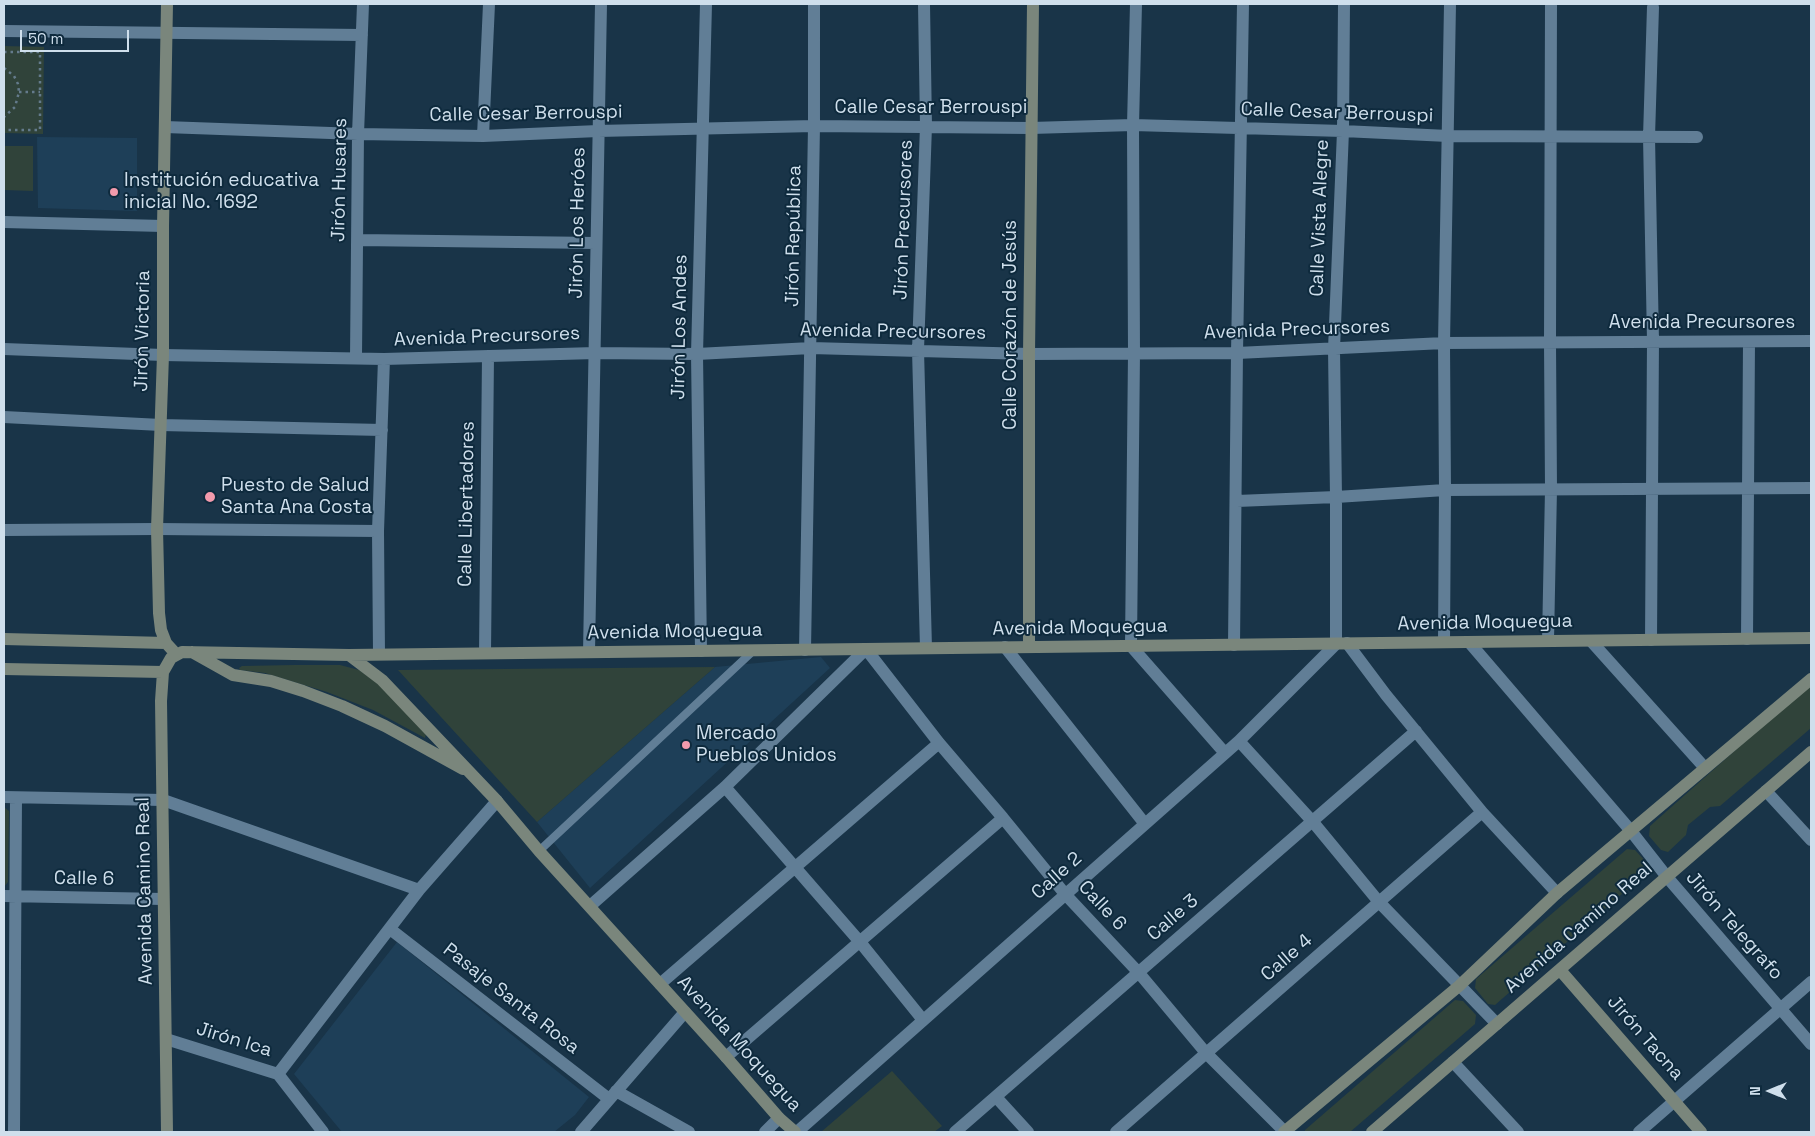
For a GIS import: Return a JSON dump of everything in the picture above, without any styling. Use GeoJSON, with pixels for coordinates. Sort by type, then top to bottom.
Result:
{"type":"FeatureCollection","features":[{"type":"Feature","properties":{"kind":"street","name":"Jirón Victoria"},"geometry":{"type":"LineString","coordinates":[[167,4],[163,355],[157,529],[158,613],[166,643],[176,654]]}},
{"type":"Feature","properties":{"kind":"street","name":"Jirón Husares"},"geometry":{"type":"LineString","coordinates":[[356,358],[358,134],[363,4]]}},
{"type":"Feature","properties":{"kind":"street"},"geometry":{"type":"LineString","coordinates":[[483,136],[489,4]]}},
{"type":"Feature","properties":{"kind":"street","name":"Jirón Los Heróes"},"geometry":{"type":"LineString","coordinates":[[589,652],[601,4]]}},
{"type":"Feature","properties":{"kind":"street","name":"Jirón Los Andes"},"geometry":{"type":"LineString","coordinates":[[701,651],[697,354],[706,4]]}},
{"type":"Feature","properties":{"kind":"street","name":"Jirón República"},"geometry":{"type":"LineString","coordinates":[[805,650],[811,348],[814,4]]}},
{"type":"Feature","properties":{"kind":"street","name":"Jirón Precursores"},"geometry":{"type":"LineString","coordinates":[[924,4],[926,126],[918,350],[926,648]]}},
{"type":"Feature","properties":{"kind":"street","name":"Calle Corazón de Jesús"},"geometry":{"type":"LineString","coordinates":[[1029,647],[1029,354],[1033,4]]}},
{"type":"Feature","properties":{"kind":"street"},"geometry":{"type":"LineString","coordinates":[[1136,4],[1133,125],[1134,353],[1130,646],[1224,752]]}},
{"type":"Feature","properties":{"kind":"street"},"geometry":{"type":"LineString","coordinates":[[1234,645],[1243,4]]}},
{"type":"Feature","properties":{"kind":"street","name":"Calle Vista Alegre"},"geometry":{"type":"LineString","coordinates":[[1342,644],[1336,497],[1334,349],[1342,131],[1344,4]]}},
{"type":"Feature","properties":{"kind":"street"},"geometry":{"type":"LineString","coordinates":[[1444,642],[1446,490],[1444,343],[1450,4]]}},
{"type":"Feature","properties":{"kind":"street"},"geometry":{"type":"LineString","coordinates":[[1548,641],[1551,489],[1551,4]]}},
{"type":"Feature","properties":{"kind":"street"},"geometry":{"type":"LineString","coordinates":[[1651,640],[1653,341],[1649,137],[1653,7]]}},
{"type":"Feature","properties":{"kind":"street"},"geometry":{"type":"LineString","coordinates":[[4,31],[362,35]]}},
{"type":"Feature","properties":{"kind":"street","name":"Calle Cesar Berrouspi"},"geometry":{"type":"LineString","coordinates":[[165,127],[358,134],[483,136],[598,131],[814,126],[1031,128],[1133,125],[1448,136],[1697,137]]}},
{"type":"Feature","properties":{"kind":"street"},"geometry":{"type":"LineString","coordinates":[[4,222],[163,226]]}},
{"type":"Feature","properties":{"kind":"street"},"geometry":{"type":"LineString","coordinates":[[358,240],[596,243]]}},
{"type":"Feature","properties":{"kind":"street","name":"Avenida Precursores"},"geometry":{"type":"LineString","coordinates":[[4,349],[163,355],[384,359],[595,353],[697,354],[811,348],[1029,354],[1237,353],[1444,343],[1811,341]]}},
{"type":"Feature","properties":{"kind":"street"},"geometry":{"type":"LineString","coordinates":[[1747,639],[1749,342]]}},
{"type":"Feature","properties":{"kind":"street","name":"Calle Libertadores"},"geometry":{"type":"LineString","coordinates":[[485,653],[488,356]]}},
{"type":"Feature","properties":{"kind":"street"},"geometry":{"type":"LineString","coordinates":[[379,654],[378,531],[384,359]]}},
{"type":"Feature","properties":{"kind":"street"},"geometry":{"type":"LineString","coordinates":[[4,417],[161,425],[382,430]]}},
{"type":"Feature","properties":{"kind":"street"},"geometry":{"type":"LineString","coordinates":[[1237,501],[1446,490],[1811,488]]}},
{"type":"Feature","properties":{"kind":"street"},"geometry":{"type":"LineString","coordinates":[[4,530],[378,531]]}},
{"type":"Feature","properties":{"kind":"street","name":"Avenida Moquegua"},"geometry":{"type":"LineString","coordinates":[[176,654],[190,651],[349,655],[1811,638]]}},
{"type":"Feature","properties":{"kind":"street"},"geometry":{"type":"LineString","coordinates":[[4,639],[166,643]]}},
{"type":"Feature","properties":{"kind":"street"},"geometry":{"type":"LineString","coordinates":[[1591,641],[1705,768]]}},
{"type":"Feature","properties":{"kind":"street","name":"Jirón Telegrafo"},"geometry":{"type":"LineString","coordinates":[[1469,642],[1811,1044]]}},
{"type":"Feature","properties":{"kind":"street"},"geometry":{"type":"LineString","coordinates":[[1342,644],[1482,812],[1557,893]]}},
{"type":"Feature","properties":{"kind":"street","name":"Calle 2"},"geometry":{"type":"LineString","coordinates":[[796,1132],[1224,752],[1239,741],[1342,644]]}},
{"type":"Feature","properties":{"kind":"street"},"geometry":{"type":"LineString","coordinates":[[1005,647],[1145,824]]}},
{"type":"Feature","properties":{"kind":"street"},"geometry":{"type":"LineString","coordinates":[[590,906],[725,787],[866,649]]}},
{"type":"Feature","properties":{"kind":"street","name":"Calle 6"},"geometry":{"type":"LineString","coordinates":[[866,649],[939,743],[1065,894],[1139,973],[1206,1053],[1284,1132]]}},
{"type":"Feature","properties":{"kind":"street","name":"Avenida Moquegua"},"geometry":{"type":"LineString","coordinates":[[190,651],[233,675],[271,681],[303,691],[385,726],[468,772],[497,801]]}},
{"type":"Feature","properties":{"kind":"street"},"geometry":{"type":"LineString","coordinates":[[4,669],[163,672],[176,654]]}},
{"type":"Feature","properties":{"kind":"street","name":"Avenida Moquegua"},"geometry":{"type":"LineString","coordinates":[[349,655],[382,680],[497,801],[539,851],[779,1118],[796,1132]]}},
{"type":"Feature","properties":{"kind":"street","name":"Avenida Camino Real"},"geometry":{"type":"LineString","coordinates":[[163,672],[161,701],[167,1132]]}},
{"type":"Feature","properties":{"kind":"street"},"geometry":{"type":"LineString","coordinates":[[1284,1132],[1459,986],[1557,893],[1811,679]]}},
{"type":"Feature","properties":{"kind":"street","name":"Calle 3"},"geometry":{"type":"LineString","coordinates":[[955,1132],[1416,731]]}},
{"type":"Feature","properties":{"kind":"street"},"geometry":{"type":"LineString","coordinates":[[1239,741],[1312,822],[1380,902],[1497,1024]]}},
{"type":"Feature","properties":{"kind":"street"},"geometry":{"type":"LineString","coordinates":[[660,984],[939,743]]}},
{"type":"Feature","properties":{"kind":"street","name":"Avenida Camino Real"},"geometry":{"type":"LineString","coordinates":[[1372,1132],[1811,752]]}},
{"type":"Feature","properties":{"kind":"street"},"geometry":{"type":"LineString","coordinates":[[725,787],[860,942],[923,1020]]}},
{"type":"Feature","properties":{"kind":"street"},"geometry":{"type":"LineString","coordinates":[[1766,791],[1811,840]]}},
{"type":"Feature","properties":{"kind":"street"},"geometry":{"type":"LineString","coordinates":[[14,1132],[10,797],[163,800],[419,890]]}},
{"type":"Feature","properties":{"kind":"street"},"geometry":{"type":"LineString","coordinates":[[278,1074],[419,890],[497,801]]}},
{"type":"Feature","properties":{"kind":"street","name":"Calle 4"},"geometry":{"type":"LineString","coordinates":[[1116,1132],[1482,812]]}},
{"type":"Feature","properties":{"kind":"street"},"geometry":{"type":"LineString","coordinates":[[726,1057],[1003,818]]}},
{"type":"Feature","properties":{"kind":"street","name":"Calle 6"},"geometry":{"type":"LineString","coordinates":[[10,897],[163,898]]}},
{"type":"Feature","properties":{"kind":"street","name":"Pasaje Santa Rosa"},"geometry":{"type":"LineString","coordinates":[[390,929],[612,1095],[689,1132]]}},
{"type":"Feature","properties":{"kind":"street","name":"Jirón Tacna"},"geometry":{"type":"LineString","coordinates":[[1560,970],[1701,1132]]}},
{"type":"Feature","properties":{"kind":"street"},"geometry":{"type":"LineString","coordinates":[[1639,1132],[1811,982]]}},
{"type":"Feature","properties":{"kind":"street"},"geometry":{"type":"LineString","coordinates":[[581,1132],[685,1012]]}},
{"type":"Feature","properties":{"kind":"street","name":"Jirón Ica"},"geometry":{"type":"LineString","coordinates":[[166,1039],[278,1074],[323,1132]]}},
{"type":"Feature","properties":{"kind":"street"},"geometry":{"type":"LineString","coordinates":[[1454,1062],[1518,1132]]}},
{"type":"Feature","properties":{"kind":"street"},"geometry":{"type":"LineString","coordinates":[[996,1097],[1028,1132]]}},
{"type":"Feature","properties":{"kind":"street"},"geometry":{"type":"LineString","coordinates":[[765,1132],[779,1118]]}},
{"type":"Feature","properties":{"kind":"lane"},"geometry":{"type":"LineString","coordinates":[[539,851],[754,650]]}},
{"type":"Feature","properties":{"kind":"path"},"geometry":{"type":"LineString","coordinates":[[4,52],[40,52],[40,130],[4,130]]}},
{"type":"Feature","properties":{"kind":"path"},"geometry":{"type":"LineString","coordinates":[[4,68],[14,76],[19,92],[15,107],[4,117]]}},
{"type":"Feature","properties":{"kind":"path"},"geometry":{"type":"LineString","coordinates":[[19,92],[40,92]]}},
{"type":"Feature","properties":{"kind":"shaded area"},"geometry":{"type":"Polygon","coordinates":[[[37,137],[137,138],[137,211],[38,208],[37,137]]]}},
{"type":"Feature","properties":{"kind":"shaded area","name":"Mercado Pueblos Unidos"},"geometry":{"type":"Polygon","coordinates":[[[821,657],[830,668],[590,888],[537,822],[715,667],[821,657]]]}},
{"type":"Feature","properties":{"kind":"shaded area"},"geometry":{"type":"Polygon","coordinates":[[[397,942],[589,1097],[575,1115],[554,1132],[342,1132],[294,1074],[397,942]]]}},
{"type":"Feature","properties":{"kind":"green space"},"geometry":{"type":"Polygon","coordinates":[[[4,46],[44,47],[43,134],[4,133],[4,46]]]}},
{"type":"Feature","properties":{"kind":"green space"},"geometry":{"type":"Polygon","coordinates":[[[4,146],[33,146],[33,191],[4,190],[4,146]]]}},
{"type":"Feature","properties":{"kind":"green space"},"geometry":{"type":"Polygon","coordinates":[[[340,665],[359,670],[384,687],[426,734],[425,738],[373,710],[327,692],[265,673],[240,670],[239,668],[242,666],[340,665]]]}},
{"type":"Feature","properties":{"kind":"green space"},"geometry":{"type":"Polygon","coordinates":[[[715,667],[537,822],[398,670],[715,667]]]}},
{"type":"Feature","properties":{"kind":"green space"},"geometry":{"type":"Polygon","coordinates":[[[1811,683],[1811,728],[1720,806],[1710,807],[1688,825],[1686,835],[1668,852],[1661,850],[1649,836],[1650,826],[1811,683]]]}},
{"type":"Feature","properties":{"kind":"green space"},"geometry":{"type":"Polygon","coordinates":[[[4,807],[9,811],[8,882],[4,887],[4,807]]]}},
{"type":"Feature","properties":{"kind":"green space"},"geometry":{"type":"Polygon","coordinates":[[[1627,849],[1635,850],[1648,864],[1646,873],[1495,1005],[1488,1004],[1475,988],[1476,979],[1627,849]]]}},
{"type":"Feature","properties":{"kind":"green space"},"geometry":{"type":"Polygon","coordinates":[[[1455,1000],[1463,1001],[1476,1015],[1475,1024],[1350,1132],[1305,1132],[1305,1130],[1455,1000]]]}},
{"type":"Feature","properties":{"kind":"green space"},"geometry":{"type":"Polygon","coordinates":[[[892,1071],[942,1126],[934,1132],[821,1132],[892,1071]]]}},
{"type":"Feature","properties":{"kind":"place","name":"Institución educativa inicial No. 1692"},"geometry":{"type":"Point","coordinates":[114,192]}},
{"type":"Feature","properties":{"kind":"place","name":"Puesto de Salud Santa Ana Costa"},"geometry":{"type":"Point","coordinates":[210,497]}},
{"type":"Feature","properties":{"kind":"place","name":"Mercado Pueblos Unidos"},"geometry":{"type":"Point","coordinates":[686,745]}}]}
